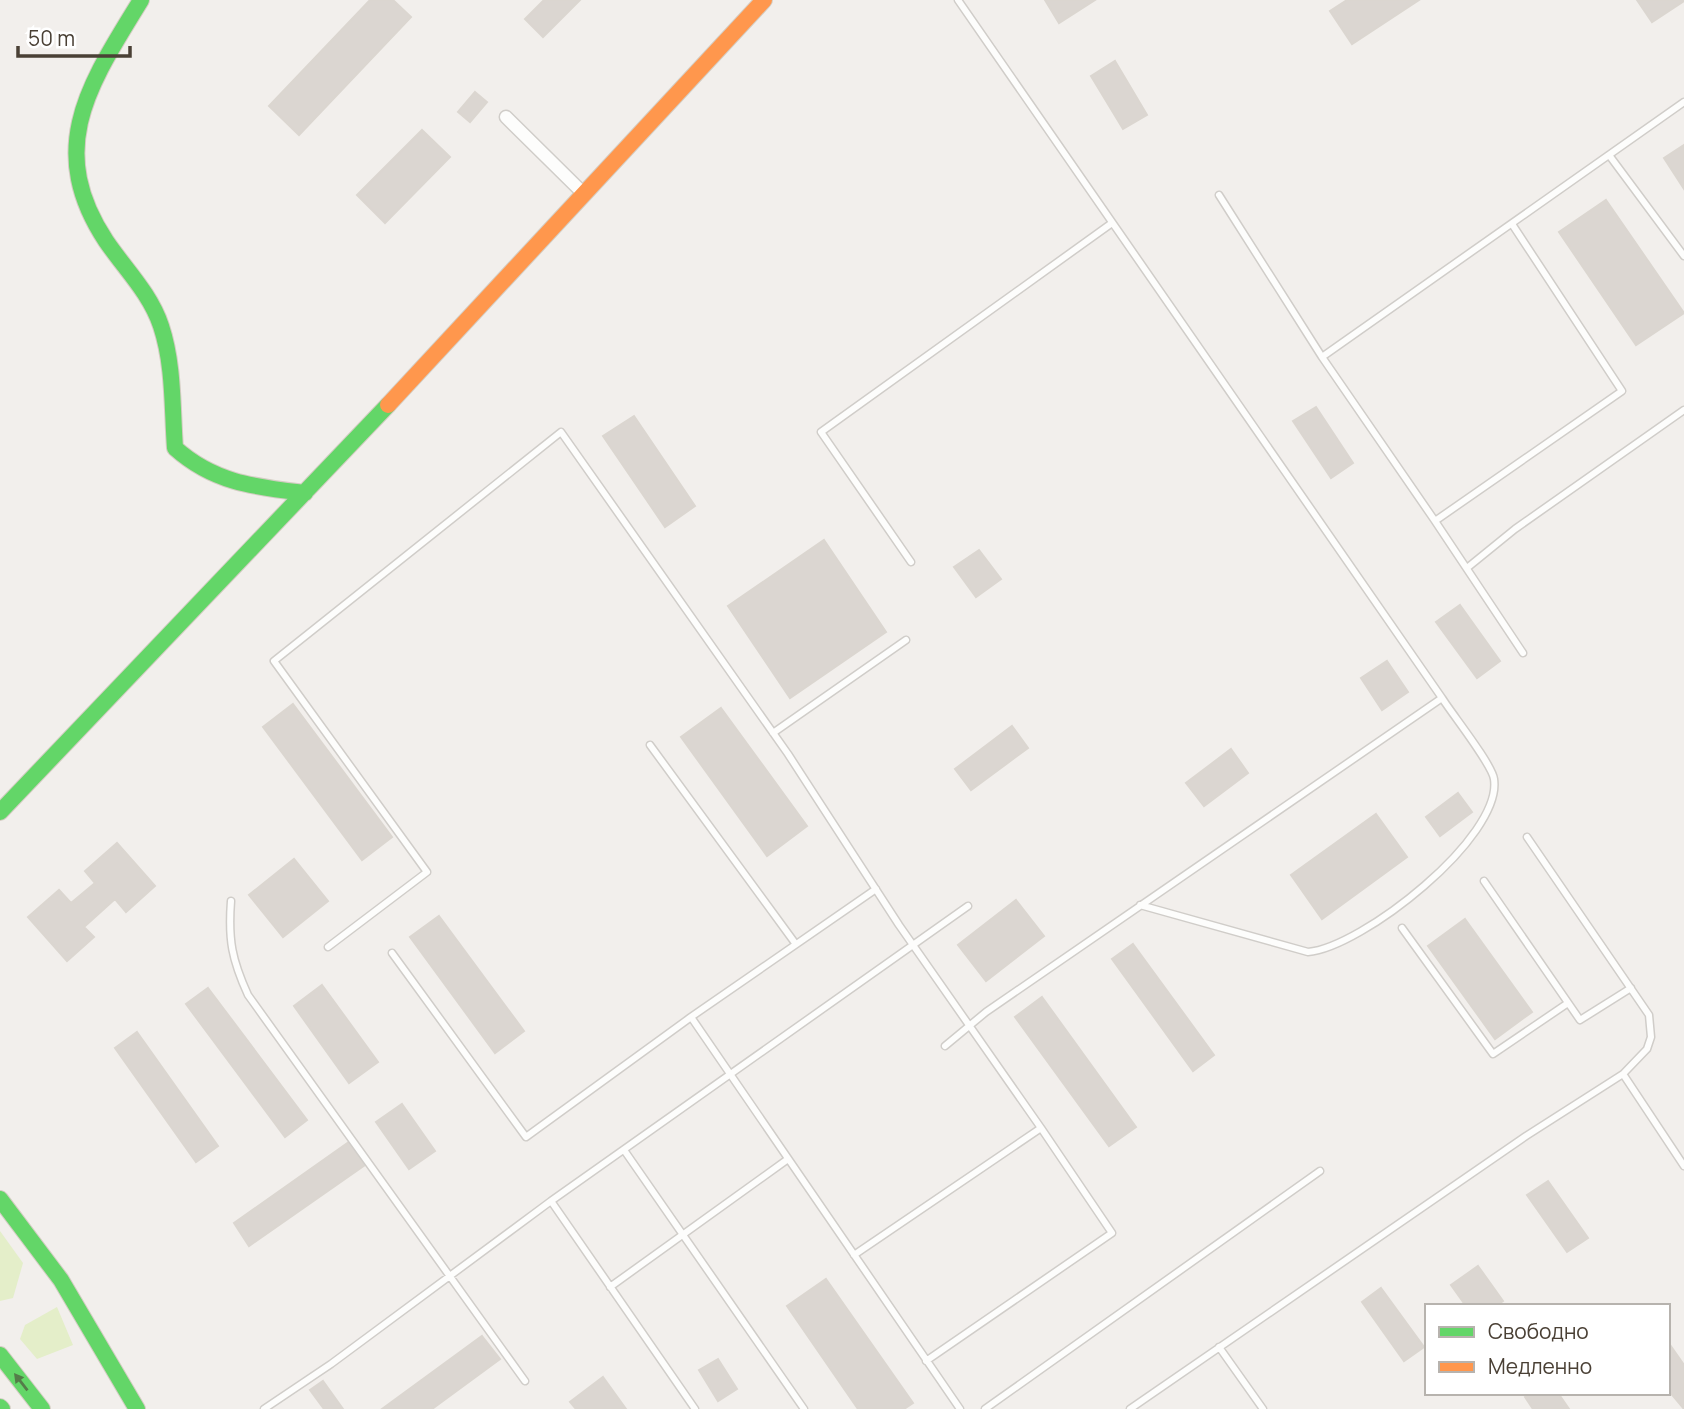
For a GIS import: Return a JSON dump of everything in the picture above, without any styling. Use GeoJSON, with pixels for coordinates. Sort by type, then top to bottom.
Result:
{"type":"FeatureCollection","features":[{"type":"Feature","properties":{"kind":"main road"},"geometry":{"type":"LineString","coordinates":[[141,0],[78,119],[77,150],[89,211],[105,239],[147,298],[161,327],[170,376],[175,448],[187,460],[221,481],[305,493]]}},
{"type":"Feature","properties":{"kind":"main road"},"geometry":{"type":"LineString","coordinates":[[0,812],[305,493],[764,0]]}},
{"type":"Feature","properties":{"kind":"main road"},"geometry":{"type":"LineString","coordinates":[[0,1199],[61,1280],[138,1409]]}},
{"type":"Feature","properties":{"kind":"main road"},"geometry":{"type":"LineString","coordinates":[[0,1355],[42,1409]]}},
{"type":"Feature","properties":{"kind":"street"},"geometry":{"type":"LineString","coordinates":[[506,117],[584,194]]}},
{"type":"Feature","properties":{"kind":"lane"},"geometry":{"type":"LineString","coordinates":[[958,0],[1494,776],[1494,793],[1474,836],[1426,884],[1361,932],[1322,951],[1308,952],[1140,905]]}},
{"type":"Feature","properties":{"kind":"lane"},"geometry":{"type":"LineString","coordinates":[[1322,356],[1684,102]]}},
{"type":"Feature","properties":{"kind":"lane"},"geometry":{"type":"LineString","coordinates":[[1609,155],[1684,256]]}},
{"type":"Feature","properties":{"kind":"lane"},"geometry":{"type":"LineString","coordinates":[[1219,195],[1322,356],[1523,653]]}},
{"type":"Feature","properties":{"kind":"lane"},"geometry":{"type":"LineString","coordinates":[[911,562],[821,432],[1112,223]]}},
{"type":"Feature","properties":{"kind":"lane"},"geometry":{"type":"LineString","coordinates":[[1435,521],[1622,391],[1512,224]]}},
{"type":"Feature","properties":{"kind":"lane"},"geometry":{"type":"LineString","coordinates":[[1467,568],[1516,528],[1684,410]]}},
{"type":"Feature","properties":{"kind":"lane"},"geometry":{"type":"LineString","coordinates":[[328,947],[427,873],[274,661],[561,432],[774,733],[914,946],[1112,1233],[926,1361]]}},
{"type":"Feature","properties":{"kind":"lane"},"geometry":{"type":"LineString","coordinates":[[774,733],[906,640]]}},
{"type":"Feature","properties":{"kind":"lane"},"geometry":{"type":"LineString","coordinates":[[945,1046],[986,1012],[1442,698]]}},
{"type":"Feature","properties":{"kind":"lane"},"geometry":{"type":"LineString","coordinates":[[650,745],[795,943]]}},
{"type":"Feature","properties":{"kind":"lane"},"geometry":{"type":"LineString","coordinates":[[1130,1409],[1526,1136],[1623,1074],[1647,1049],[1651,1037],[1649,1015],[1527,836]]}},
{"type":"Feature","properties":{"kind":"lane"},"geometry":{"type":"LineString","coordinates":[[1484,881],[1580,1020],[1631,988]]}},
{"type":"Feature","properties":{"kind":"lane"},"geometry":{"type":"LineString","coordinates":[[392,953],[526,1137],[795,943],[876,889]]}},
{"type":"Feature","properties":{"kind":"lane"},"geometry":{"type":"LineString","coordinates":[[230,901],[228,933],[233,963],[248,995],[524,1381]]}},
{"type":"Feature","properties":{"kind":"lane"},"geometry":{"type":"LineString","coordinates":[[264,1409],[331,1364],[551,1201],[968,906]]}},
{"type":"Feature","properties":{"kind":"lane"},"geometry":{"type":"LineString","coordinates":[[1402,928],[1493,1054],[1568,1003]]}},
{"type":"Feature","properties":{"kind":"lane"},"geometry":{"type":"LineString","coordinates":[[691,1017],[960,1409]]}},
{"type":"Feature","properties":{"kind":"lane"},"geometry":{"type":"LineString","coordinates":[[1623,1074],[1684,1166]]}},
{"type":"Feature","properties":{"kind":"lane"},"geometry":{"type":"LineString","coordinates":[[854,1255],[1041,1128]]}},
{"type":"Feature","properties":{"kind":"lane"},"geometry":{"type":"LineString","coordinates":[[624,1150],[804,1409]]}},
{"type":"Feature","properties":{"kind":"lane"},"geometry":{"type":"LineString","coordinates":[[610,1287],[788,1159]]}},
{"type":"Feature","properties":{"kind":"lane"},"geometry":{"type":"LineString","coordinates":[[985,1409],[1320,1171]]}},
{"type":"Feature","properties":{"kind":"lane"},"geometry":{"type":"LineString","coordinates":[[551,1201],[695,1409]]}},
{"type":"Feature","properties":{"kind":"lane"},"geometry":{"type":"LineString","coordinates":[[1219,1347],[1263,1409]]}},
{"type":"Feature","properties":{"kind":"green space"},"geometry":{"type":"Polygon","coordinates":[[[0,1231],[23,1263],[13,1298],[0,1301],[0,1231]]]}},
{"type":"Feature","properties":{"kind":"green space"},"geometry":{"type":"Polygon","coordinates":[[[57,1307],[73,1345],[37,1359],[20,1339],[25,1325],[57,1307]]]}},
{"type":"Feature","properties":{"kind":"building"},"geometry":{"type":"Polygon","coordinates":[[[370,0],[393,0],[411,17],[299,135],[269,106],[370,0]]]}},
{"type":"Feature","properties":{"kind":"building"},"geometry":{"type":"Polygon","coordinates":[[[544,0],[580,0],[543,37],[525,19],[544,0]]]}},
{"type":"Feature","properties":{"kind":"building"},"geometry":{"type":"Polygon","coordinates":[[[1045,0],[1095,0],[1059,23],[1045,0]]]}},
{"type":"Feature","properties":{"kind":"building"},"geometry":{"type":"Polygon","coordinates":[[[1347,0],[1419,0],[1352,44],[1330,11],[1347,0]]]}},
{"type":"Feature","properties":{"kind":"building"},"geometry":{"type":"Polygon","coordinates":[[[1637,0],[1684,0],[1684,1],[1652,22],[1637,0]]]}},
{"type":"Feature","properties":{"kind":"building"},"geometry":{"type":"Polygon","coordinates":[[[1115,61],[1147,115],[1123,129],[1091,76],[1115,61]]]}},
{"type":"Feature","properties":{"kind":"building"},"geometry":{"type":"Polygon","coordinates":[[[475,92],[487,102],[470,122],[458,112],[475,92]]]}},
{"type":"Feature","properties":{"kind":"building"},"geometry":{"type":"Polygon","coordinates":[[[422,130],[450,157],[385,223],[357,195],[422,130]]]}},
{"type":"Feature","properties":{"kind":"building"},"geometry":{"type":"Polygon","coordinates":[[[1684,145],[1684,189],[1664,158],[1684,145]]]}},
{"type":"Feature","properties":{"kind":"building"},"geometry":{"type":"Polygon","coordinates":[[[1606,200],[1684,313],[1636,345],[1559,232],[1606,200]]]}},
{"type":"Feature","properties":{"kind":"building"},"geometry":{"type":"Polygon","coordinates":[[[1316,407],[1353,463],[1331,478],[1293,421],[1316,407]]]}},
{"type":"Feature","properties":{"kind":"building"},"geometry":{"type":"Polygon","coordinates":[[[634,416],[695,506],[665,527],[603,436],[634,416]]]}},
{"type":"Feature","properties":{"kind":"building"},"geometry":{"type":"Polygon","coordinates":[[[824,540],[886,632],[790,698],[728,606],[824,540]]]}},
{"type":"Feature","properties":{"kind":"building"},"geometry":{"type":"Polygon","coordinates":[[[979,550],[1001,579],[976,597],[954,567],[979,550]]]}},
{"type":"Feature","properties":{"kind":"building"},"geometry":{"type":"Polygon","coordinates":[[[1460,605],[1500,661],[1477,678],[1436,622],[1460,605]]]}},
{"type":"Feature","properties":{"kind":"building"},"geometry":{"type":"Polygon","coordinates":[[[1387,661],[1408,692],[1382,710],[1361,678],[1387,661]]]}},
{"type":"Feature","properties":{"kind":"building"},"geometry":{"type":"Polygon","coordinates":[[[293,704],[392,837],[362,860],[263,727],[293,704]]]}},
{"type":"Feature","properties":{"kind":"building"},"geometry":{"type":"Polygon","coordinates":[[[721,708],[807,826],[767,856],[681,737],[721,708]]]}},
{"type":"Feature","properties":{"kind":"building"},"geometry":{"type":"Polygon","coordinates":[[[1012,726],[1028,748],[971,790],[955,769],[1012,726]]]}},
{"type":"Feature","properties":{"kind":"building"},"geometry":{"type":"Polygon","coordinates":[[[1231,749],[1248,773],[1204,806],[1186,783],[1231,749]]]}},
{"type":"Feature","properties":{"kind":"building"},"geometry":{"type":"Polygon","coordinates":[[[1458,793],[1472,812],[1440,836],[1426,817],[1458,793]]]}},
{"type":"Feature","properties":{"kind":"building"},"geometry":{"type":"Polygon","coordinates":[[[1376,814],[1407,857],[1322,919],[1291,875],[1376,814]]]}},
{"type":"Feature","properties":{"kind":"building"},"geometry":{"type":"Polygon","coordinates":[[[117,843],[155,886],[126,912],[115,899],[84,927],[94,937],[67,961],[28,917],[59,890],[71,903],[95,883],[85,871],[117,843]]]}},
{"type":"Feature","properties":{"kind":"building"},"geometry":{"type":"Polygon","coordinates":[[[294,859],[328,901],[283,937],[249,895],[294,859]]]}},
{"type":"Feature","properties":{"kind":"building"},"geometry":{"type":"Polygon","coordinates":[[[1016,900],[1044,936],[986,981],[958,945],[1016,900]]]}},
{"type":"Feature","properties":{"kind":"building"},"geometry":{"type":"Polygon","coordinates":[[[439,916],[524,1031],[495,1053],[410,937],[439,916]]]}},
{"type":"Feature","properties":{"kind":"building"},"geometry":{"type":"Polygon","coordinates":[[[1465,919],[1532,1012],[1495,1039],[1428,946],[1465,919]]]}},
{"type":"Feature","properties":{"kind":"building"},"geometry":{"type":"Polygon","coordinates":[[[1133,944],[1214,1055],[1193,1071],[1112,959],[1133,944]]]}},
{"type":"Feature","properties":{"kind":"building"},"geometry":{"type":"Polygon","coordinates":[[[322,985],[378,1062],[349,1083],[294,1006],[322,985]]]}},
{"type":"Feature","properties":{"kind":"building"},"geometry":{"type":"Polygon","coordinates":[[[208,988],[307,1120],[285,1137],[186,1004],[208,988]]]}},
{"type":"Feature","properties":{"kind":"building"},"geometry":{"type":"Polygon","coordinates":[[[1042,997],[1136,1127],[1109,1146],[1015,1017],[1042,997]]]}},
{"type":"Feature","properties":{"kind":"building"},"geometry":{"type":"Polygon","coordinates":[[[137,1032],[218,1146],[196,1162],[115,1048],[137,1032]]]}},
{"type":"Feature","properties":{"kind":"building"},"geometry":{"type":"Polygon","coordinates":[[[402,1104],[435,1151],[409,1169],[376,1122],[402,1104]]]}},
{"type":"Feature","properties":{"kind":"building"},"geometry":{"type":"Polygon","coordinates":[[[349,1142],[365,1165],[249,1246],[234,1223],[349,1142]]]}},
{"type":"Feature","properties":{"kind":"building"},"geometry":{"type":"Polygon","coordinates":[[[1548,1181],[1588,1238],[1567,1252],[1527,1195],[1548,1181]]]}},
{"type":"Feature","properties":{"kind":"building"},"geometry":{"type":"Polygon","coordinates":[[[1478,1266],[1503,1301],[1499,1304],[1465,1304],[1451,1285],[1478,1266]]]}},
{"type":"Feature","properties":{"kind":"building"},"geometry":{"type":"Polygon","coordinates":[[[826,1279],[913,1403],[904,1409],[858,1409],[787,1306],[826,1279]]]}},
{"type":"Feature","properties":{"kind":"building"},"geometry":{"type":"Polygon","coordinates":[[[1381,1288],[1424,1347],[1404,1361],[1362,1302],[1381,1288]]]}},
{"type":"Feature","properties":{"kind":"building"},"geometry":{"type":"Polygon","coordinates":[[[482,1336],[500,1359],[432,1409],[382,1409],[482,1336]]]}},
{"type":"Feature","properties":{"kind":"building"},"geometry":{"type":"Polygon","coordinates":[[[1670,1345],[1684,1365],[1684,1409],[1670,1392],[1670,1345]]]}},
{"type":"Feature","properties":{"kind":"building"},"geometry":{"type":"Polygon","coordinates":[[[718,1359],[737,1389],[718,1401],[699,1370],[718,1359]]]}},
{"type":"Feature","properties":{"kind":"building"},"geometry":{"type":"Polygon","coordinates":[[[603,1377],[626,1409],[576,1409],[570,1402],[603,1377]]]}},
{"type":"Feature","properties":{"kind":"building"},"geometry":{"type":"Polygon","coordinates":[[[323,1381],[343,1409],[324,1409],[310,1390],[323,1381]]]}},
{"type":"Feature","properties":{"kind":"building"},"geometry":{"type":"Polygon","coordinates":[[[1559,1395],[1569,1409],[1533,1409],[1525,1397],[1559,1395]]]}},
{"type":"Feature","properties":{"kind":"traffic: fast"},"geometry":{"type":"LineString","coordinates":[[141,0],[106,59],[82,116],[77,145],[78,175],[88,207],[106,241],[150,303],[161,326],[170,371],[175,448],[190,460],[220,476],[252,485],[305,493]]}},
{"type":"Feature","properties":{"kind":"traffic: fast"},"geometry":{"type":"LineString","coordinates":[[0,812],[388,405]]}},
{"type":"Feature","properties":{"kind":"traffic: fast"},"geometry":{"type":"LineString","coordinates":[[0,1199],[61,1280],[137,1409]]}},
{"type":"Feature","properties":{"kind":"traffic: fast"},"geometry":{"type":"LineString","coordinates":[[0,1355],[42,1409]]}},
{"type":"Feature","properties":{"kind":"traffic: slow"},"geometry":{"type":"LineString","coordinates":[[388,405],[764,0]]}}]}
